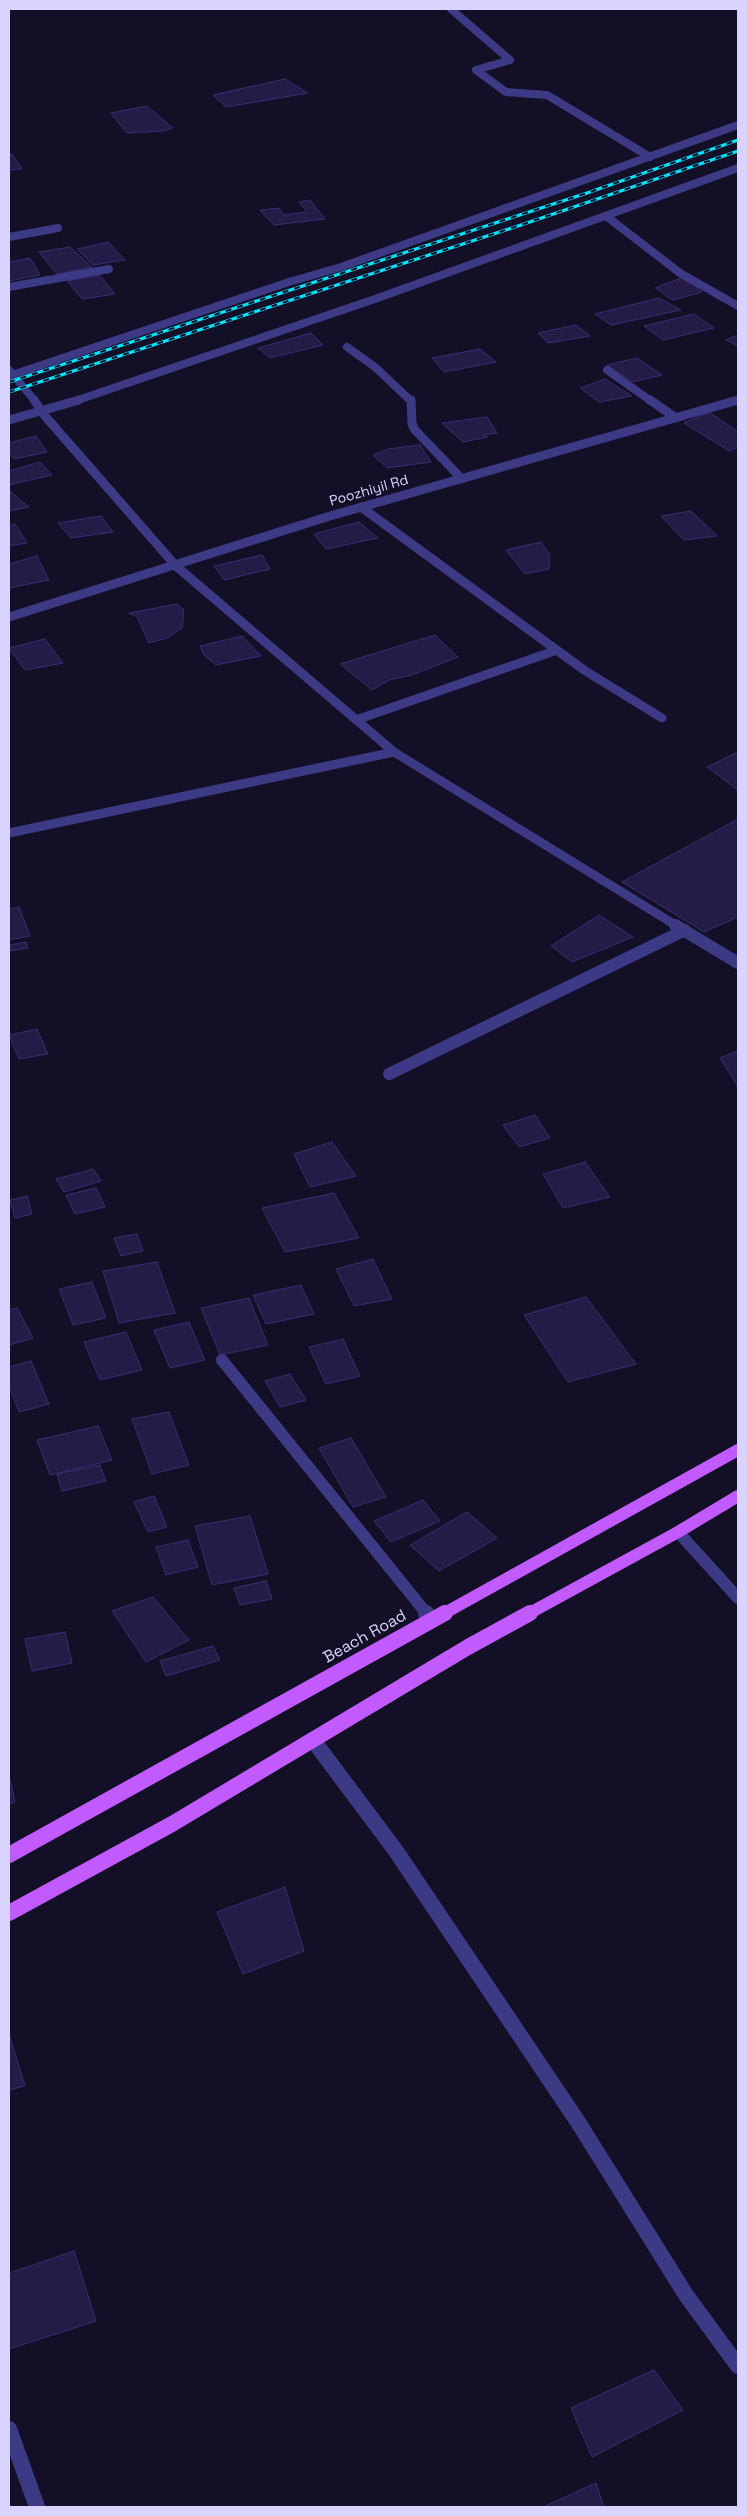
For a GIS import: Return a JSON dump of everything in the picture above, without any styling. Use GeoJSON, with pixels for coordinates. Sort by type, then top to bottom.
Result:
{"type":"FeatureCollection","features":[{"type":"Feature","properties":{"kind":"main road","name":"Beach Road"},"geometry":{"type":"LineString","coordinates":[[9,1855],[738,1450]]}},
{"type":"Feature","properties":{"kind":"main road"},"geometry":{"type":"LineString","coordinates":[[9,1912],[172,1824],[468,1647],[678,1532],[738,1496]]}},
{"type":"Feature","properties":{"kind":"street"},"geometry":{"type":"LineString","coordinates":[[451,9],[510,60],[476,70],[506,92],[547,95],[650,157]]}},
{"type":"Feature","properties":{"kind":"street"},"geometry":{"type":"LineString","coordinates":[[738,125],[341,267],[289,282],[10,373],[42,409],[45,416],[176,566],[394,752],[738,963]]}},
{"type":"Feature","properties":{"kind":"street"},"geometry":{"type":"LineString","coordinates":[[9,420],[78,400],[375,299],[738,168]]}},
{"type":"Feature","properties":{"kind":"street"},"geometry":{"type":"LineString","coordinates":[[606,216],[680,273],[738,306]]}},
{"type":"Feature","properties":{"kind":"street"},"geometry":{"type":"LineString","coordinates":[[9,237],[58,228]]}},
{"type":"Feature","properties":{"kind":"street"},"geometry":{"type":"LineString","coordinates":[[9,288],[110,269]]}},
{"type":"Feature","properties":{"kind":"street"},"geometry":{"type":"LineString","coordinates":[[347,347],[375,367],[411,400],[412,424],[462,479]]}},
{"type":"Feature","properties":{"kind":"street"},"geometry":{"type":"LineString","coordinates":[[607,370],[676,418]]}},
{"type":"Feature","properties":{"kind":"street","name":"Poozhiyil Rd"},"geometry":{"type":"LineString","coordinates":[[9,617],[361,508],[738,400]]}},
{"type":"Feature","properties":{"kind":"street"},"geometry":{"type":"LineString","coordinates":[[361,508],[584,670],[662,718]]}},
{"type":"Feature","properties":{"kind":"street"},"geometry":{"type":"LineString","coordinates":[[356,720],[557,650]]}},
{"type":"Feature","properties":{"kind":"street"},"geometry":{"type":"LineString","coordinates":[[9,833],[394,752]]}},
{"type":"Feature","properties":{"kind":"street"},"geometry":{"type":"LineString","coordinates":[[389,1074],[685,930]]}},
{"type":"Feature","properties":{"kind":"street"},"geometry":{"type":"LineString","coordinates":[[222,1360],[432,1620]]}},
{"type":"Feature","properties":{"kind":"street"},"geometry":{"type":"LineString","coordinates":[[678,1532],[738,1598]]}},
{"type":"Feature","properties":{"kind":"street"},"geometry":{"type":"LineString","coordinates":[[313,1740],[396,1851],[578,2122],[686,2295],[738,2366]]}},
{"type":"Feature","properties":{"kind":"street"},"geometry":{"type":"LineString","coordinates":[[9,2429],[38,2507]]}},
{"type":"Feature","properties":{"kind":"building"},"geometry":{"type":"Polygon","coordinates":[[[285,79],[308,93],[226,107],[213,95],[285,79]]]}},
{"type":"Feature","properties":{"kind":"building"},"geometry":{"type":"Polygon","coordinates":[[[147,106],[173,128],[163,131],[127,133],[111,113],[147,106]]]}},
{"type":"Feature","properties":{"kind":"building"},"geometry":{"type":"Polygon","coordinates":[[[12,154],[22,169],[9,170],[9,155],[12,154]]]}},
{"type":"Feature","properties":{"kind":"building"},"geometry":{"type":"Polygon","coordinates":[[[310,200],[325,219],[274,225],[260,210],[279,208],[284,215],[307,212],[299,202],[310,200]]]}},
{"type":"Feature","properties":{"kind":"building"},"geometry":{"type":"Polygon","coordinates":[[[108,242],[125,260],[93,265],[77,249],[108,242]]]}},
{"type":"Feature","properties":{"kind":"building"},"geometry":{"type":"Polygon","coordinates":[[[70,247],[92,267],[57,274],[39,252],[70,247]]]}},
{"type":"Feature","properties":{"kind":"building"},"geometry":{"type":"Polygon","coordinates":[[[30,258],[40,275],[9,281],[9,262],[30,258]]]}},
{"type":"Feature","properties":{"kind":"building"},"geometry":{"type":"Polygon","coordinates":[[[99,275],[115,294],[82,299],[67,281],[99,275]]]}},
{"type":"Feature","properties":{"kind":"building"},"geometry":{"type":"Polygon","coordinates":[[[684,277],[702,292],[673,300],[655,288],[684,277]]]}},
{"type":"Feature","properties":{"kind":"building"},"geometry":{"type":"Polygon","coordinates":[[[659,298],[681,310],[611,325],[595,314],[659,298]]]}},
{"type":"Feature","properties":{"kind":"building"},"geometry":{"type":"Polygon","coordinates":[[[694,314],[714,328],[663,340],[644,326],[694,314]]]}},
{"type":"Feature","properties":{"kind":"building"},"geometry":{"type":"Polygon","coordinates":[[[576,325],[590,336],[548,343],[538,333],[576,325]]]}},
{"type":"Feature","properties":{"kind":"building"},"geometry":{"type":"Polygon","coordinates":[[[311,333],[323,345],[270,358],[258,348],[311,333]]]}},
{"type":"Feature","properties":{"kind":"building"},"geometry":{"type":"Polygon","coordinates":[[[738,335],[738,346],[726,340],[738,335]]]}},
{"type":"Feature","properties":{"kind":"building"},"geometry":{"type":"Polygon","coordinates":[[[480,349],[496,362],[444,372],[432,358],[480,349]]]}},
{"type":"Feature","properties":{"kind":"building"},"geometry":{"type":"Polygon","coordinates":[[[637,358],[662,375],[633,382],[607,365],[637,358]]]}},
{"type":"Feature","properties":{"kind":"building"},"geometry":{"type":"Polygon","coordinates":[[[605,379],[632,396],[599,402],[580,388],[605,379]]]}},
{"type":"Feature","properties":{"kind":"building"},"geometry":{"type":"Polygon","coordinates":[[[709,412],[738,432],[738,447],[729,451],[684,423],[709,412]]]}},
{"type":"Feature","properties":{"kind":"building"},"geometry":{"type":"Polygon","coordinates":[[[487,417],[497,433],[483,435],[488,437],[463,442],[442,423],[487,417]]]}},
{"type":"Feature","properties":{"kind":"building"},"geometry":{"type":"Polygon","coordinates":[[[36,436],[47,452],[14,459],[9,452],[9,443],[36,436]]]}},
{"type":"Feature","properties":{"kind":"building"},"geometry":{"type":"Polygon","coordinates":[[[420,445],[431,462],[387,468],[373,455],[388,449],[420,445]]]}},
{"type":"Feature","properties":{"kind":"building"},"geometry":{"type":"Polygon","coordinates":[[[40,462],[52,475],[9,485],[9,471],[40,462]]]}},
{"type":"Feature","properties":{"kind":"building"},"geometry":{"type":"Polygon","coordinates":[[[10,491],[29,507],[9,511],[10,491]]]}},
{"type":"Feature","properties":{"kind":"building"},"geometry":{"type":"Polygon","coordinates":[[[691,511],[717,536],[684,540],[661,516],[691,511]]]}},
{"type":"Feature","properties":{"kind":"building"},"geometry":{"type":"Polygon","coordinates":[[[101,516],[113,532],[71,538],[58,523],[101,516]]]}},
{"type":"Feature","properties":{"kind":"building"},"geometry":{"type":"Polygon","coordinates":[[[359,522],[378,538],[326,549],[314,534],[359,522]]]}},
{"type":"Feature","properties":{"kind":"building"},"geometry":{"type":"Polygon","coordinates":[[[15,524],[27,543],[9,546],[9,526],[15,524]]]}},
{"type":"Feature","properties":{"kind":"building"},"geometry":{"type":"Polygon","coordinates":[[[541,542],[550,555],[549,569],[525,574],[506,550],[541,542]]]}},
{"type":"Feature","properties":{"kind":"building"},"geometry":{"type":"Polygon","coordinates":[[[262,555],[270,569],[224,580],[214,566],[262,555]]]}},
{"type":"Feature","properties":{"kind":"building"},"geometry":{"type":"Polygon","coordinates":[[[37,556],[49,580],[9,588],[9,564],[37,556]]]}},
{"type":"Feature","properties":{"kind":"building"},"geometry":{"type":"Polygon","coordinates":[[[177,604],[184,610],[182,628],[167,638],[149,643],[137,617],[129,613],[177,604]]]}},
{"type":"Feature","properties":{"kind":"building"},"geometry":{"type":"Polygon","coordinates":[[[435,635],[458,657],[412,675],[389,680],[372,690],[340,664],[435,635]]]}},
{"type":"Feature","properties":{"kind":"building"},"geometry":{"type":"Polygon","coordinates":[[[242,636],[261,656],[216,665],[204,655],[200,646],[242,636]]]}},
{"type":"Feature","properties":{"kind":"building"},"geometry":{"type":"Polygon","coordinates":[[[45,639],[63,663],[25,670],[9,648],[45,639]]]}},
{"type":"Feature","properties":{"kind":"building"},"geometry":{"type":"Polygon","coordinates":[[[738,752],[738,790],[707,767],[738,752]]]}},
{"type":"Feature","properties":{"kind":"building"},"geometry":{"type":"Polygon","coordinates":[[[738,819],[738,917],[704,932],[622,882],[738,819]]]}},
{"type":"Feature","properties":{"kind":"building"},"geometry":{"type":"Polygon","coordinates":[[[19,907],[30,936],[9,940],[9,909],[19,907]]]}},
{"type":"Feature","properties":{"kind":"building"},"geometry":{"type":"Polygon","coordinates":[[[599,915],[633,937],[572,962],[551,946],[599,915]]]}},
{"type":"Feature","properties":{"kind":"building"},"geometry":{"type":"Polygon","coordinates":[[[26,942],[28,948],[9,951],[9,945],[26,942]]]}},
{"type":"Feature","properties":{"kind":"building"},"geometry":{"type":"Polygon","coordinates":[[[37,1029],[48,1054],[19,1059],[9,1035],[37,1029]]]}},
{"type":"Feature","properties":{"kind":"building"},"geometry":{"type":"Polygon","coordinates":[[[738,1051],[738,1087],[720,1058],[738,1051]]]}},
{"type":"Feature","properties":{"kind":"building"},"geometry":{"type":"Polygon","coordinates":[[[535,1115],[550,1138],[519,1147],[503,1125],[535,1115]]]}},
{"type":"Feature","properties":{"kind":"building"},"geometry":{"type":"Polygon","coordinates":[[[332,1142],[356,1176],[310,1187],[294,1154],[332,1142]]]}},
{"type":"Feature","properties":{"kind":"building"},"geometry":{"type":"Polygon","coordinates":[[[585,1162],[610,1197],[563,1208],[543,1174],[585,1162]]]}},
{"type":"Feature","properties":{"kind":"building"},"geometry":{"type":"Polygon","coordinates":[[[93,1169],[101,1181],[64,1192],[56,1179],[93,1169]]]}},
{"type":"Feature","properties":{"kind":"building"},"geometry":{"type":"Polygon","coordinates":[[[96,1188],[105,1207],[75,1214],[66,1195],[96,1188]]]}},
{"type":"Feature","properties":{"kind":"building"},"geometry":{"type":"Polygon","coordinates":[[[334,1193],[359,1238],[285,1252],[262,1208],[334,1193]]]}},
{"type":"Feature","properties":{"kind":"building"},"geometry":{"type":"Polygon","coordinates":[[[27,1196],[32,1214],[15,1218],[10,1200],[27,1196]]]}},
{"type":"Feature","properties":{"kind":"building"},"geometry":{"type":"Polygon","coordinates":[[[137,1234],[143,1251],[121,1256],[114,1238],[137,1234]]]}},
{"type":"Feature","properties":{"kind":"building"},"geometry":{"type":"Polygon","coordinates":[[[373,1259],[392,1299],[354,1306],[336,1269],[373,1259]]]}},
{"type":"Feature","properties":{"kind":"building"},"geometry":{"type":"Polygon","coordinates":[[[157,1262],[175,1313],[119,1323],[103,1271],[157,1262]]]}},
{"type":"Feature","properties":{"kind":"building"},"geometry":{"type":"Polygon","coordinates":[[[92,1282],[106,1318],[73,1325],[59,1289],[92,1282]]]}},
{"type":"Feature","properties":{"kind":"building"},"geometry":{"type":"Polygon","coordinates":[[[301,1285],[314,1314],[266,1324],[253,1295],[301,1285]]]}},
{"type":"Feature","properties":{"kind":"building"},"geometry":{"type":"Polygon","coordinates":[[[586,1297],[636,1364],[568,1382],[524,1315],[586,1297]]]}},
{"type":"Feature","properties":{"kind":"building"},"geometry":{"type":"Polygon","coordinates":[[[249,1298],[268,1345],[220,1355],[201,1308],[249,1298]]]}},
{"type":"Feature","properties":{"kind":"building"},"geometry":{"type":"Polygon","coordinates":[[[17,1308],[33,1338],[9,1345],[9,1310],[17,1308]]]}},
{"type":"Feature","properties":{"kind":"building"},"geometry":{"type":"Polygon","coordinates":[[[189,1322],[205,1360],[170,1368],[154,1330],[189,1322]]]}},
{"type":"Feature","properties":{"kind":"building"},"geometry":{"type":"Polygon","coordinates":[[[126,1332],[142,1370],[100,1380],[84,1342],[126,1332]]]}},
{"type":"Feature","properties":{"kind":"building"},"geometry":{"type":"Polygon","coordinates":[[[343,1339],[360,1376],[326,1384],[309,1347],[343,1339]]]}},
{"type":"Feature","properties":{"kind":"building"},"geometry":{"type":"Polygon","coordinates":[[[31,1361],[49,1404],[19,1412],[9,1386],[9,1367],[31,1361]]]}},
{"type":"Feature","properties":{"kind":"building"},"geometry":{"type":"Polygon","coordinates":[[[290,1374],[306,1400],[280,1407],[265,1381],[290,1374]]]}},
{"type":"Feature","properties":{"kind":"building"},"geometry":{"type":"Polygon","coordinates":[[[169,1412],[189,1465],[152,1474],[132,1419],[169,1412]]]}},
{"type":"Feature","properties":{"kind":"building"},"geometry":{"type":"Polygon","coordinates":[[[98,1426],[112,1460],[50,1475],[37,1440],[98,1426]]]}},
{"type":"Feature","properties":{"kind":"building"},"geometry":{"type":"Polygon","coordinates":[[[351,1438],[386,1497],[353,1507],[319,1448],[351,1438]]]}},
{"type":"Feature","properties":{"kind":"building"},"geometry":{"type":"Polygon","coordinates":[[[100,1465],[106,1481],[62,1491],[57,1474],[100,1465]]]}},
{"type":"Feature","properties":{"kind":"building"},"geometry":{"type":"Polygon","coordinates":[[[154,1496],[167,1527],[148,1532],[134,1502],[154,1496]]]}},
{"type":"Feature","properties":{"kind":"building"},"geometry":{"type":"Polygon","coordinates":[[[423,1500],[440,1521],[391,1542],[374,1521],[423,1500]]]}},
{"type":"Feature","properties":{"kind":"building"},"geometry":{"type":"Polygon","coordinates":[[[467,1512],[497,1538],[439,1571],[410,1545],[467,1512]]]}},
{"type":"Feature","properties":{"kind":"building"},"geometry":{"type":"Polygon","coordinates":[[[250,1516],[268,1574],[212,1585],[195,1526],[250,1516]]]}},
{"type":"Feature","properties":{"kind":"building"},"geometry":{"type":"Polygon","coordinates":[[[188,1540],[198,1567],[166,1575],[156,1547],[188,1540]]]}},
{"type":"Feature","properties":{"kind":"building"},"geometry":{"type":"Polygon","coordinates":[[[266,1581],[272,1599],[240,1605],[234,1588],[266,1581]]]}},
{"type":"Feature","properties":{"kind":"building"},"geometry":{"type":"Polygon","coordinates":[[[153,1597],[189,1640],[146,1662],[112,1611],[153,1597]]]}},
{"type":"Feature","properties":{"kind":"building"},"geometry":{"type":"Polygon","coordinates":[[[65,1632],[72,1663],[32,1671],[25,1639],[65,1632]]]}},
{"type":"Feature","properties":{"kind":"building"},"geometry":{"type":"Polygon","coordinates":[[[213,1646],[220,1660],[166,1676],[160,1661],[213,1646]]]}},
{"type":"Feature","properties":{"kind":"building"},"geometry":{"type":"Polygon","coordinates":[[[9,1775],[15,1802],[9,1804],[9,1775]]]}},
{"type":"Feature","properties":{"kind":"building"},"geometry":{"type":"Polygon","coordinates":[[[285,1887],[304,1951],[243,1974],[217,1912],[285,1887]]]}},
{"type":"Feature","properties":{"kind":"building"},"geometry":{"type":"Polygon","coordinates":[[[9,2034],[25,2086],[9,2090],[9,2034]]]}},
{"type":"Feature","properties":{"kind":"building"},"geometry":{"type":"Polygon","coordinates":[[[74,2251],[96,2321],[9,2349],[9,2273],[74,2251]]]}},
{"type":"Feature","properties":{"kind":"building"},"geometry":{"type":"Polygon","coordinates":[[[654,2370],[683,2410],[592,2457],[571,2408],[654,2370]]]}},
{"type":"Feature","properties":{"kind":"building"},"geometry":{"type":"Polygon","coordinates":[[[596,2483],[604,2507],[543,2507],[596,2483]]]}},
{"type":"Feature","properties":{"kind":"railway"},"geometry":{"type":"LineString","coordinates":[[9,382],[587,193],[738,140]]}},
{"type":"Feature","properties":{"kind":"railway"},"geometry":{"type":"LineString","coordinates":[[9,392],[521,225],[738,151]]}}]}
